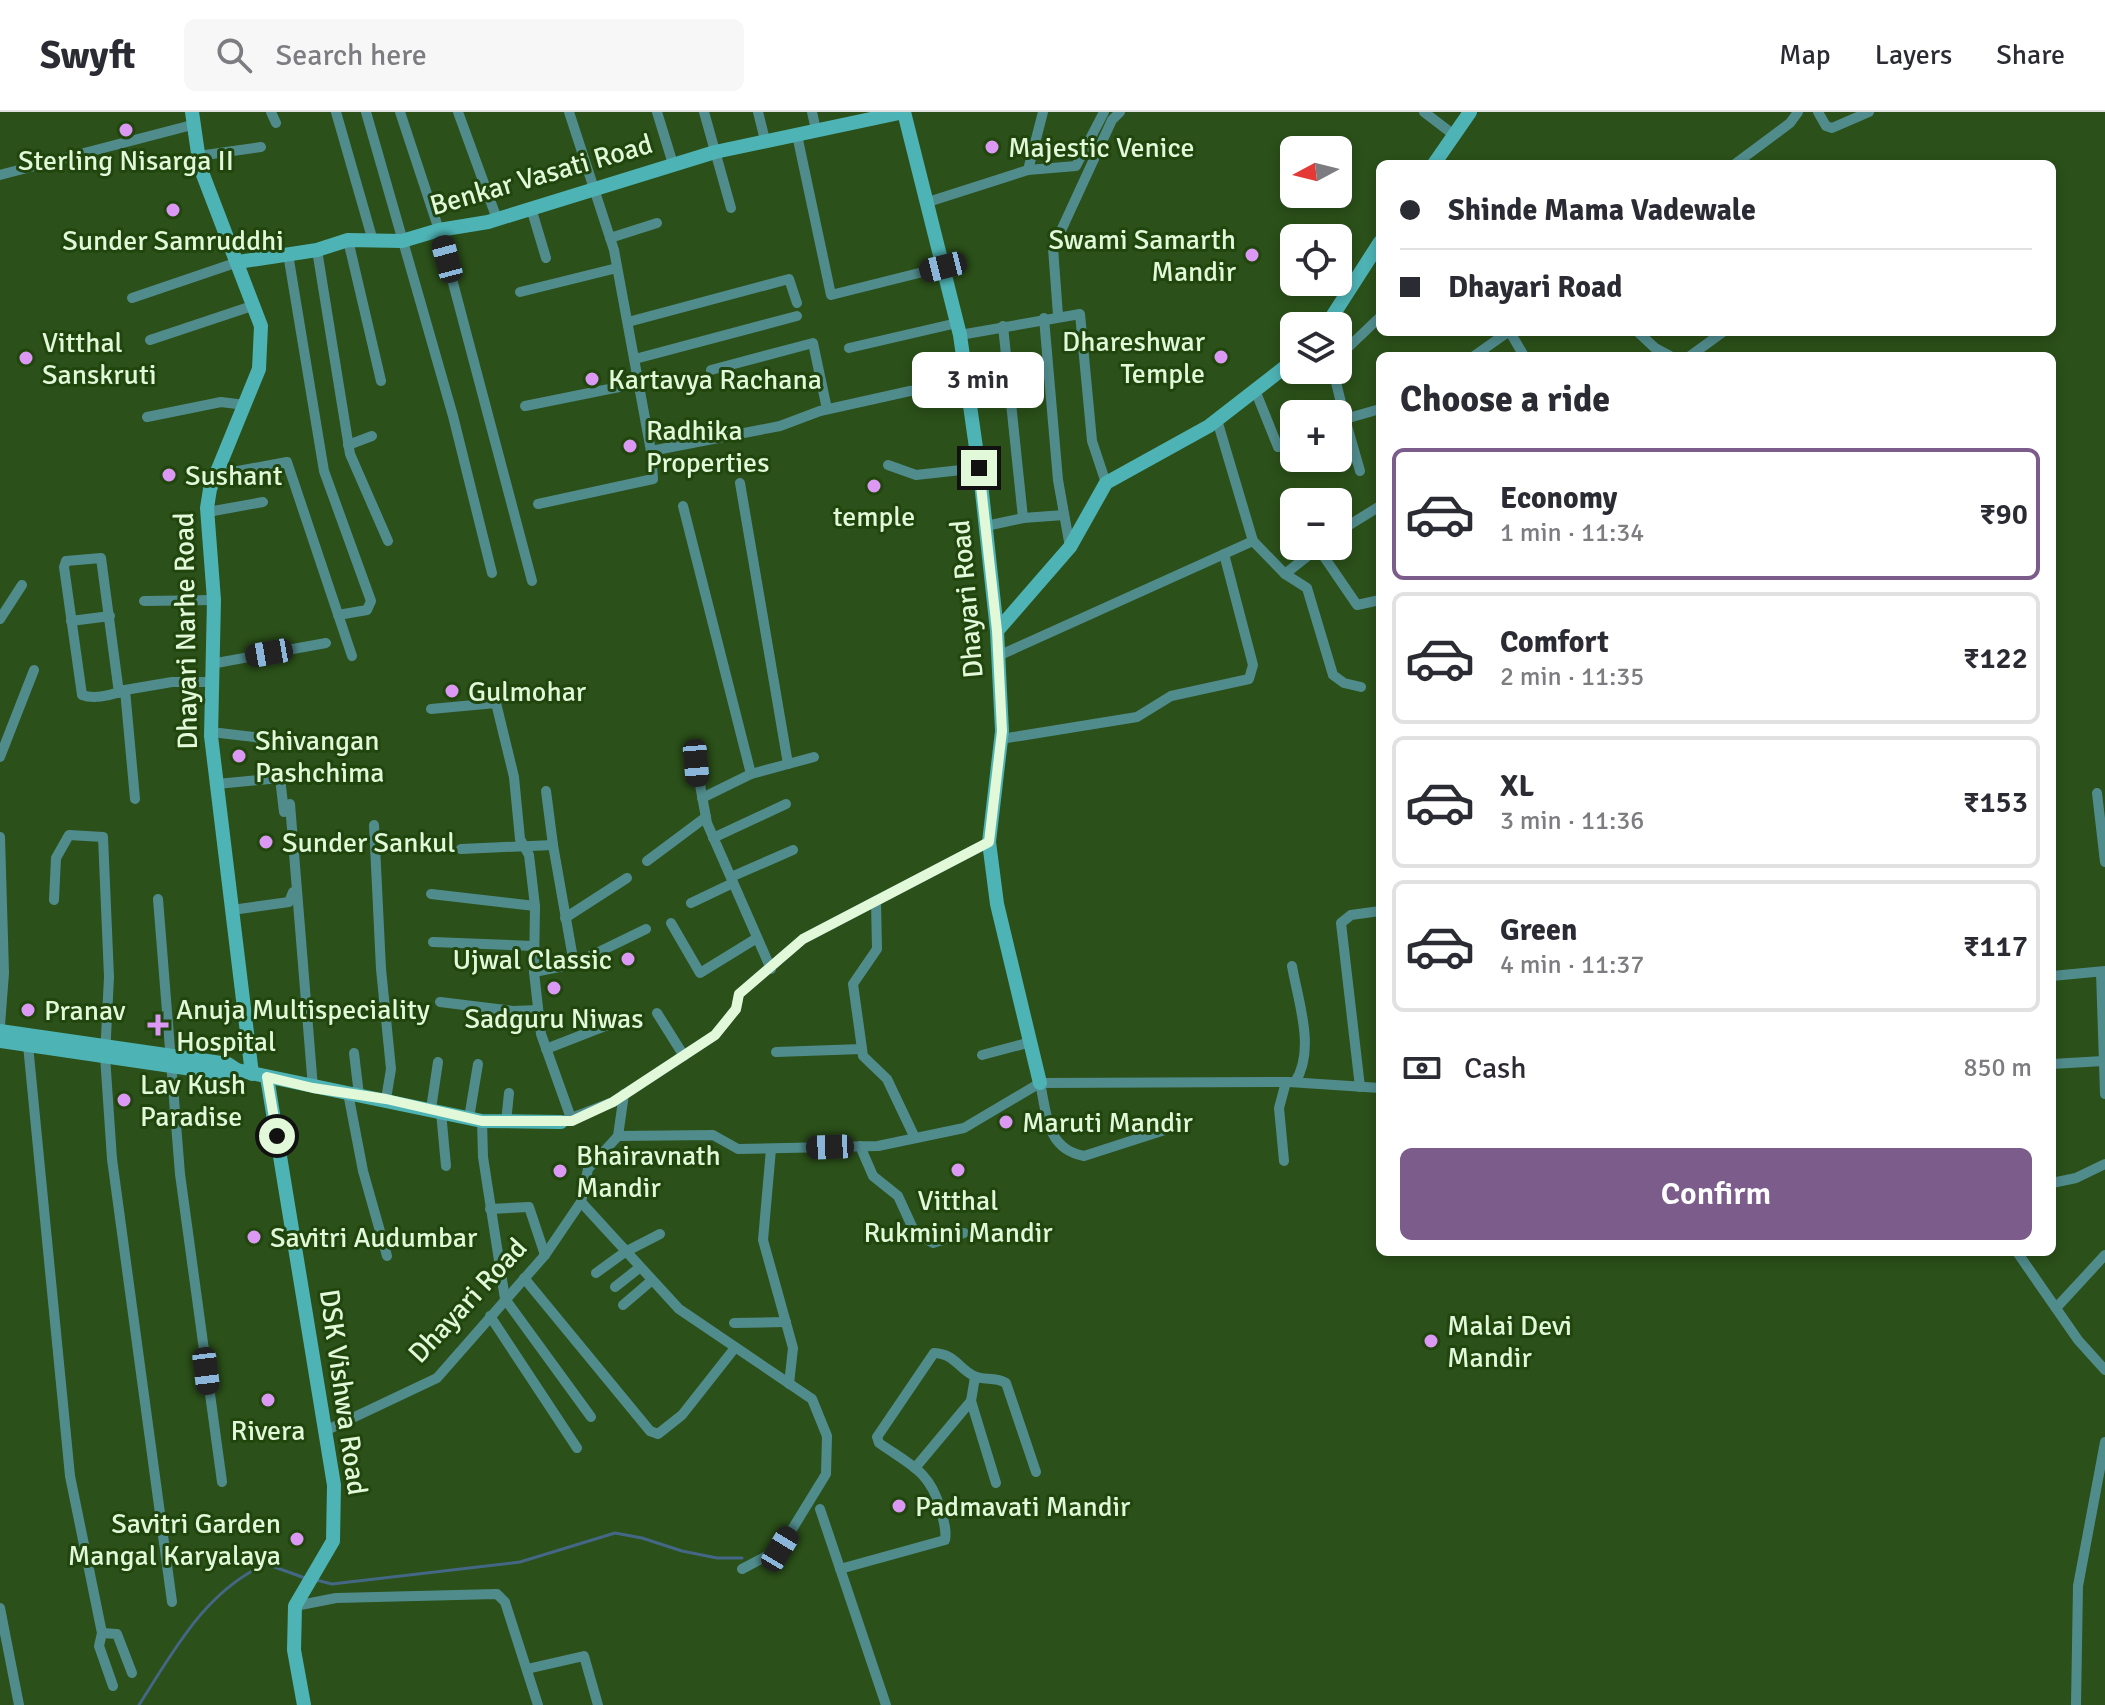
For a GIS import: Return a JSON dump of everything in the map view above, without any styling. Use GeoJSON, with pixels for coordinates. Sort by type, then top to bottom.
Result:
{"type":"FeatureCollection","features":[{"type":"Feature","properties":{"kind":"street"},"geometry":{"type":"LineString","coordinates":[[336,112],[373,241]]}},
{"type":"Feature","properties":{"kind":"street"},"geometry":{"type":"LineString","coordinates":[[366,112],[453,416],[492,573]]}},
{"type":"Feature","properties":{"kind":"street"},"geometry":{"type":"LineString","coordinates":[[400,112],[439,230],[532,581]]}},
{"type":"Feature","properties":{"kind":"street"},"geometry":{"type":"LineString","coordinates":[[458,112],[497,219]]}},
{"type":"Feature","properties":{"kind":"street"},"geometry":{"type":"LineString","coordinates":[[538,504],[653,479],[651,451],[617,268],[595,188],[569,112]]}},
{"type":"Feature","properties":{"kind":"street"},"geometry":{"type":"LineString","coordinates":[[657,112],[673,164]]}},
{"type":"Feature","properties":{"kind":"street"},"geometry":{"type":"LineString","coordinates":[[704,112],[731,208]]}},
{"type":"Feature","properties":{"kind":"street"},"geometry":{"type":"LineString","coordinates":[[758,112],[765,140]]}},
{"type":"Feature","properties":{"kind":"street"},"geometry":{"type":"LineString","coordinates":[[812,112],[816,130]]}},
{"type":"Feature","properties":{"kind":"street","name":"Benkar Vasati Road"},"geometry":{"type":"LineString","coordinates":[[238,262],[317,250],[348,240],[402,241],[497,219],[715,152],[904,112]]}},
{"type":"Feature","properties":{"kind":"street","name":"Dhayari Road"},"geometry":{"type":"LineString","coordinates":[[904,112],[959,329],[979,468],[997,631],[1001,739],[989,842],[997,904],[1040,1083]]}},
{"type":"Feature","properties":{"kind":"street"},"geometry":{"type":"LineString","coordinates":[[1028,170],[1043,112]]}},
{"type":"Feature","properties":{"kind":"street"},"geometry":{"type":"LineString","coordinates":[[928,202],[1028,170],[1076,166],[1104,112]]}},
{"type":"Feature","properties":{"kind":"street"},"geometry":{"type":"LineString","coordinates":[[1058,315],[1053,248],[1112,120],[1120,112]]}},
{"type":"Feature","properties":{"kind":"street"},"geometry":{"type":"LineString","coordinates":[[1424,112],[1454,135]]}},
{"type":"Feature","properties":{"kind":"street"},"geometry":{"type":"LineString","coordinates":[[1437,160],[1470,112]]}},
{"type":"Feature","properties":{"kind":"street"},"geometry":{"type":"LineString","coordinates":[[1740,160],[1790,123],[1798,112]]}},
{"type":"Feature","properties":{"kind":"street"},"geometry":{"type":"LineString","coordinates":[[1818,112],[1826,126],[1832,128],[1869,112]]}},
{"type":"Feature","properties":{"kind":"street"},"geometry":{"type":"LineString","coordinates":[[0,175],[192,118]]}},
{"type":"Feature","properties":{"kind":"street","name":"Dhayari Narhe Road"},"geometry":{"type":"LineString","coordinates":[[192,118],[198,156],[261,326],[261,356],[216,475],[208,512],[214,600],[211,732],[232,910],[245,1072]]}},
{"type":"Feature","properties":{"kind":"street"},"geometry":{"type":"LineString","coordinates":[[797,135],[831,295],[943,267]]}},
{"type":"Feature","properties":{"kind":"street"},"geometry":{"type":"LineString","coordinates":[[198,156],[261,147]]}},
{"type":"Feature","properties":{"kind":"street"},"geometry":{"type":"LineString","coordinates":[[531,208],[546,258]]}},
{"type":"Feature","properties":{"kind":"street"},"geometry":{"type":"LineString","coordinates":[[610,238],[657,223]]}},
{"type":"Feature","properties":{"kind":"street"},"geometry":{"type":"LineString","coordinates":[[348,240],[381,381]]}},
{"type":"Feature","properties":{"kind":"street"},"geometry":{"type":"LineString","coordinates":[[1335,312],[1376,248]]}},
{"type":"Feature","properties":{"kind":"street"},"geometry":{"type":"LineString","coordinates":[[317,250],[348,445],[388,541]]}},
{"type":"Feature","properties":{"kind":"street"},"geometry":{"type":"LineString","coordinates":[[288,254],[324,471],[371,601],[367,610],[338,615]]}},
{"type":"Feature","properties":{"kind":"street"},"geometry":{"type":"LineString","coordinates":[[132,298],[238,262]]}},
{"type":"Feature","properties":{"kind":"street"},"geometry":{"type":"LineString","coordinates":[[520,292],[617,268]]}},
{"type":"Feature","properties":{"kind":"street"},"geometry":{"type":"LineString","coordinates":[[628,322],[789,279],[797,303]]}},
{"type":"Feature","properties":{"kind":"street"},"geometry":{"type":"LineString","coordinates":[[150,340],[255,305]]}},
{"type":"Feature","properties":{"kind":"street"},"geometry":{"type":"LineString","coordinates":[[849,348],[959,329],[1003,326],[1080,314],[1092,441],[1106,483]]}},
{"type":"Feature","properties":{"kind":"street"},"geometry":{"type":"LineString","coordinates":[[635,359],[797,316]]}},
{"type":"Feature","properties":{"kind":"street"},"geometry":{"type":"LineString","coordinates":[[1044,318],[1070,547]]}},
{"type":"Feature","properties":{"kind":"street"},"geometry":{"type":"LineString","coordinates":[[1352,344],[1376,321]]}},
{"type":"Feature","properties":{"kind":"street"},"geometry":{"type":"LineString","coordinates":[[1003,326],[1023,518]]}},
{"type":"Feature","properties":{"kind":"street"},"geometry":{"type":"LineString","coordinates":[[1480,352],[1503,336]]}},
{"type":"Feature","properties":{"kind":"street"},"geometry":{"type":"LineString","coordinates":[[1642,336],[1662,352]]}},
{"type":"Feature","properties":{"kind":"street"},"geometry":{"type":"LineString","coordinates":[[1696,352],[1718,336]]}},
{"type":"Feature","properties":{"kind":"street"},"geometry":{"type":"LineString","coordinates":[[711,370],[813,343],[827,409]]}},
{"type":"Feature","properties":{"kind":"street"},"geometry":{"type":"LineString","coordinates":[[997,631],[1070,547],[1106,483],[1217,420],[1280,371]]}},
{"type":"Feature","properties":{"kind":"street"},"geometry":{"type":"LineString","coordinates":[[525,406],[639,383]]}},
{"type":"Feature","properties":{"kind":"street"},"geometry":{"type":"LineString","coordinates":[[651,451],[780,426],[827,409],[965,383]]}},
{"type":"Feature","properties":{"kind":"street"},"geometry":{"type":"LineString","coordinates":[[1255,390],[1280,446]]}},
{"type":"Feature","properties":{"kind":"street"},"geometry":{"type":"LineString","coordinates":[[147,417],[221,402],[245,405]]}},
{"type":"Feature","properties":{"kind":"street"},"geometry":{"type":"LineString","coordinates":[[1352,421],[1376,411]]}},
{"type":"Feature","properties":{"kind":"street"},"geometry":{"type":"LineString","coordinates":[[1217,420],[1253,541],[1285,574],[1307,588],[1333,675],[1344,683],[1361,687]]}},
{"type":"Feature","properties":{"kind":"street"},"geometry":{"type":"LineString","coordinates":[[348,445],[372,436]]}},
{"type":"Feature","properties":{"kind":"street"},"geometry":{"type":"LineString","coordinates":[[1352,448],[1360,471]]}},
{"type":"Feature","properties":{"kind":"street"},"geometry":{"type":"LineString","coordinates":[[216,475],[287,462],[352,656]]}},
{"type":"Feature","properties":{"kind":"street"},"geometry":{"type":"LineString","coordinates":[[888,465],[916,475],[979,468]]}},
{"type":"Feature","properties":{"kind":"street"},"geometry":{"type":"LineString","coordinates":[[740,483],[788,764]]}},
{"type":"Feature","properties":{"kind":"street"},"geometry":{"type":"LineString","coordinates":[[208,512],[263,502]]}},
{"type":"Feature","properties":{"kind":"street"},"geometry":{"type":"LineString","coordinates":[[683,506],[751,774]]}},
{"type":"Feature","properties":{"kind":"street"},"geometry":{"type":"LineString","coordinates":[[1352,523],[1376,508]]}},
{"type":"Feature","properties":{"kind":"street"},"geometry":{"type":"LineString","coordinates":[[986,526],[1023,518],[1064,515]]}},
{"type":"Feature","properties":{"kind":"street"},"geometry":{"type":"LineString","coordinates":[[998,656],[1253,541]]}},
{"type":"Feature","properties":{"kind":"street"},"geometry":{"type":"LineString","coordinates":[[1001,739],[1137,717],[1171,696],[1249,679],[1253,665],[1224,554]]}},
{"type":"Feature","properties":{"kind":"street"},"geometry":{"type":"LineString","coordinates":[[135,799],[122,691],[98,555],[64,564],[82,695],[122,691],[172,682],[211,682]]}},
{"type":"Feature","properties":{"kind":"street"},"geometry":{"type":"LineString","coordinates":[[1285,574],[1303,560]]}},
{"type":"Feature","properties":{"kind":"street"},"geometry":{"type":"LineString","coordinates":[[1328,560],[1357,605],[1376,601]]}},
{"type":"Feature","properties":{"kind":"street"},"geometry":{"type":"LineString","coordinates":[[0,619],[22,585]]}},
{"type":"Feature","properties":{"kind":"street"},"geometry":{"type":"LineString","coordinates":[[144,601],[214,600]]}},
{"type":"Feature","properties":{"kind":"street"},"geometry":{"type":"LineString","coordinates":[[71,621],[110,616]]}},
{"type":"Feature","properties":{"kind":"street"},"geometry":{"type":"LineString","coordinates":[[211,664],[326,643]]}},
{"type":"Feature","properties":{"kind":"street"},"geometry":{"type":"LineString","coordinates":[[0,757],[34,670]]}},
{"type":"Feature","properties":{"kind":"street"},"geometry":{"type":"LineString","coordinates":[[431,709],[496,703],[514,777],[522,845],[529,855],[535,906],[534,972],[538,1010],[566,1121]]}},
{"type":"Feature","properties":{"kind":"street"},"geometry":{"type":"LineString","coordinates":[[211,732],[346,748]]}},
{"type":"Feature","properties":{"kind":"street"},"geometry":{"type":"LineString","coordinates":[[702,798],[751,774],[814,757]]}},
{"type":"Feature","properties":{"kind":"street"},"geometry":{"type":"LineString","coordinates":[[696,763],[713,838],[771,969]]}},
{"type":"Feature","properties":{"kind":"street"},"geometry":{"type":"LineString","coordinates":[[217,784],[275,777],[281,781],[292,901],[232,910]]}},
{"type":"Feature","properties":{"kind":"street"},"geometry":{"type":"LineString","coordinates":[[546,791],[574,964]]}},
{"type":"Feature","properties":{"kind":"street"},"geometry":{"type":"LineString","coordinates":[[2097,793],[2105,862]]}},
{"type":"Feature","properties":{"kind":"street"},"geometry":{"type":"LineString","coordinates":[[290,804],[313,1088]]}},
{"type":"Feature","properties":{"kind":"street"},"geometry":{"type":"LineString","coordinates":[[713,838],[786,804]]}},
{"type":"Feature","properties":{"kind":"street"},"geometry":{"type":"LineString","coordinates":[[647,861],[706,817]]}},
{"type":"Feature","properties":{"kind":"street"},"geometry":{"type":"LineString","coordinates":[[374,825],[381,969],[391,1069],[386,1099]]}},
{"type":"Feature","properties":{"kind":"street"},"geometry":{"type":"LineString","coordinates":[[54,900],[56,858],[69,835],[103,837],[109,977],[106,1052],[112,1159],[172,1602]]}},
{"type":"Feature","properties":{"kind":"street"},"geometry":{"type":"LineString","coordinates":[[0,837],[4,973],[0,1025]]}},
{"type":"Feature","properties":{"kind":"street"},"geometry":{"type":"LineString","coordinates":[[0,1041],[171,1061],[226,1074],[245,1072],[476,1119],[566,1121],[624,1094],[715,1035],[736,1009],[739,994],[803,939],[989,842]]}},
{"type":"Feature","properties":{"kind":"street"},"geometry":{"type":"LineString","coordinates":[[461,849],[553,845]]}},
{"type":"Feature","properties":{"kind":"street"},"geometry":{"type":"LineString","coordinates":[[691,903],[793,850]]}},
{"type":"Feature","properties":{"kind":"street"},"geometry":{"type":"LineString","coordinates":[[565,918],[627,878]]}},
{"type":"Feature","properties":{"kind":"street"},"geometry":{"type":"LineString","coordinates":[[431,894],[535,906]]}},
{"type":"Feature","properties":{"kind":"street"},"geometry":{"type":"LineString","coordinates":[[158,899],[180,1174],[222,1482]]}},
{"type":"Feature","properties":{"kind":"street"},"geometry":{"type":"LineString","coordinates":[[876,901],[877,949],[853,984],[862,1049],[867,1063],[887,1079],[915,1138]]}},
{"type":"Feature","properties":{"kind":"street"},"geometry":{"type":"LineString","coordinates":[[1360,1087],[1341,923],[1351,915],[1376,912]]}},
{"type":"Feature","properties":{"kind":"street"},"geometry":{"type":"LineString","coordinates":[[671,923],[700,973],[757,938]]}},
{"type":"Feature","properties":{"kind":"street"},"geometry":{"type":"LineString","coordinates":[[534,972],[574,964],[646,929]]}},
{"type":"Feature","properties":{"kind":"street"},"geometry":{"type":"LineString","coordinates":[[433,942],[534,946]]}},
{"type":"Feature","properties":{"kind":"street"},"geometry":{"type":"LineString","coordinates":[[1284,1161],[1279,1108],[1291,1082],[1301,1073],[1305,1046],[1292,966]]}},
{"type":"Feature","properties":{"kind":"street"},"geometry":{"type":"LineString","coordinates":[[2056,976],[2103,971],[2105,1094]]}},
{"type":"Feature","properties":{"kind":"street"},"geometry":{"type":"LineString","coordinates":[[440,1002],[513,1011],[538,1010]]}},
{"type":"Feature","properties":{"kind":"street"},"geometry":{"type":"LineString","coordinates":[[657,1013],[684,1056]]}},
{"type":"Feature","properties":{"kind":"street"},"geometry":{"type":"LineString","coordinates":[[546,1049],[623,1019]]}},
{"type":"Feature","properties":{"kind":"street"},"geometry":{"type":"LineString","coordinates":[[0,1031],[106,1052]]}},
{"type":"Feature","properties":{"kind":"street"},"geometry":{"type":"LineString","coordinates":[[982,1055],[1031,1042]]}},
{"type":"Feature","properties":{"kind":"street"},"geometry":{"type":"LineString","coordinates":[[28,1045],[70,1476],[102,1633],[99,1646],[113,1686]]}},
{"type":"Feature","properties":{"kind":"street"},"geometry":{"type":"LineString","coordinates":[[776,1052],[862,1049]]}},
{"type":"Feature","properties":{"kind":"street"},"geometry":{"type":"LineString","coordinates":[[354,1053],[354,1094],[363,1171],[387,1256]]}},
{"type":"Feature","properties":{"kind":"street"},"geometry":{"type":"LineString","coordinates":[[2056,1064],[2103,1061]]}},
{"type":"Feature","properties":{"kind":"street"},"geometry":{"type":"LineString","coordinates":[[438,1062],[436,1110],[446,1166]]}},
{"type":"Feature","properties":{"kind":"street"},"geometry":{"type":"LineString","coordinates":[[478,1064],[476,1119],[505,1299],[591,1417]]}},
{"type":"Feature","properties":{"kind":"street","name":"DSK Vishwa Road"},"geometry":{"type":"LineString","coordinates":[[267,1077],[327,1430],[335,1522],[333,1541],[298,1601]]}},
{"type":"Feature","properties":{"kind":"street"},"geometry":{"type":"LineString","coordinates":[[624,1094],[618,1136],[713,1135],[738,1149],[771,1149],[860,1146],[964,1128],[1040,1083],[1291,1082],[1376,1088]]}},
{"type":"Feature","properties":{"kind":"street"},"geometry":{"type":"LineString","coordinates":[[1040,1083],[1051,1136],[1071,1154],[1084,1156],[1171,1128]]}},
{"type":"Feature","properties":{"kind":"street"},"geometry":{"type":"LineString","coordinates":[[506,1122],[509,1093]]}},
{"type":"Feature","properties":{"kind":"street","name":"Dhayari Road"},"geometry":{"type":"LineString","coordinates":[[327,1430],[437,1378],[545,1255],[581,1202],[588,1169],[618,1136]]}},
{"type":"Feature","properties":{"kind":"street"},"geometry":{"type":"LineString","coordinates":[[860,1146],[873,1176],[898,1196],[919,1238],[933,1243],[964,1233]]}},
{"type":"Feature","properties":{"kind":"street"},"geometry":{"type":"LineString","coordinates":[[771,1149],[763,1240],[793,1348],[789,1384]]}},
{"type":"Feature","properties":{"kind":"street"},"geometry":{"type":"LineString","coordinates":[[2056,1182],[2076,1178],[2105,1164]]}},
{"type":"Feature","properties":{"kind":"street"},"geometry":{"type":"LineString","coordinates":[[581,1202],[679,1309],[812,1399],[827,1436],[826,1474],[780,1549],[742,1569]]}},
{"type":"Feature","properties":{"kind":"street"},"geometry":{"type":"LineString","coordinates":[[490,1209],[529,1207],[545,1255]]}},
{"type":"Feature","properties":{"kind":"street"},"geometry":{"type":"LineString","coordinates":[[596,1273],[625,1252],[660,1234]]}},
{"type":"Feature","properties":{"kind":"street"},"geometry":{"type":"LineString","coordinates":[[2056,1308],[2105,1255]]}},
{"type":"Feature","properties":{"kind":"street"},"geometry":{"type":"LineString","coordinates":[[2020,1256],[2105,1370]]}},
{"type":"Feature","properties":{"kind":"street"},"geometry":{"type":"LineString","coordinates":[[615,1287],[639,1268]]}},
{"type":"Feature","properties":{"kind":"street"},"geometry":{"type":"LineString","coordinates":[[524,1278],[650,1431],[658,1434],[682,1415],[734,1349]]}},
{"type":"Feature","properties":{"kind":"street"},"geometry":{"type":"LineString","coordinates":[[623,1305],[651,1281]]}},
{"type":"Feature","properties":{"kind":"street"},"geometry":{"type":"LineString","coordinates":[[490,1316],[577,1448]]}},
{"type":"Feature","properties":{"kind":"street"},"geometry":{"type":"LineString","coordinates":[[734,1323],[786,1322]]}},
{"type":"Feature","properties":{"kind":"street"},"geometry":{"type":"LineString","coordinates":[[840,1569],[945,1540],[946,1529],[936,1493],[926,1474],[879,1443],[877,1432],[934,1353],[951,1356],[975,1377],[998,1378],[1006,1383],[1036,1472]]}},
{"type":"Feature","properties":{"kind":"street"},"geometry":{"type":"LineString","coordinates":[[975,1377],[971,1401],[996,1483]]}},
{"type":"Feature","properties":{"kind":"street"},"geometry":{"type":"LineString","coordinates":[[915,1468],[971,1401]]}},
{"type":"Feature","properties":{"kind":"street"},"geometry":{"type":"LineString","coordinates":[[2076,1705],[2078,1586],[2105,1442]]}},
{"type":"Feature","properties":{"kind":"street"},"geometry":{"type":"LineString","coordinates":[[820,1509],[886,1705]]}},
{"type":"Feature","properties":{"kind":"street"},"geometry":{"type":"LineString","coordinates":[[304,1705],[294,1650],[298,1601],[497,1594],[505,1602],[538,1705]]}},
{"type":"Feature","properties":{"kind":"street"},"geometry":{"type":"LineString","coordinates":[[0,1608],[19,1705]]}},
{"type":"Feature","properties":{"kind":"street"},"geometry":{"type":"LineString","coordinates":[[102,1633],[117,1634],[132,1673]]}},
{"type":"Feature","properties":{"kind":"street"},"geometry":{"type":"LineString","coordinates":[[527,1669],[584,1656],[598,1705]]}},
{"type":"Feature","properties":{"kind":"waterway"},"geometry":{"type":"LineString","coordinates":[[316,1580],[332,1584],[520,1562],[615,1533],[717,1558],[742,1558]]}},
{"type":"Feature","properties":{"kind":"waterway"},"geometry":{"type":"LineString","coordinates":[[139,1705],[192,1625],[225,1590],[266,1564],[305,1578]]}},
{"type":"Feature","properties":{"kind":"place","name":"Sterling Nisarga II"},"geometry":{"type":"Point","coordinates":[126,130]}},
{"type":"Feature","properties":{"kind":"place","name":"Majestic Venice"},"geometry":{"type":"Point","coordinates":[992,147]}},
{"type":"Feature","properties":{"kind":"place","name":"Sunder Samruddhi"},"geometry":{"type":"Point","coordinates":[173,210]}},
{"type":"Feature","properties":{"kind":"place","name":"Swami Samarth Mandir"},"geometry":{"type":"Point","coordinates":[1252,255]}},
{"type":"Feature","properties":{"kind":"place","name":"Dhareshwar Temple"},"geometry":{"type":"Point","coordinates":[1221,357]}},
{"type":"Feature","properties":{"kind":"place","name":"Vitthal Sanskruti"},"geometry":{"type":"Point","coordinates":[26,358]}},
{"type":"Feature","properties":{"kind":"place","name":"Kartavya Rachana"},"geometry":{"type":"Point","coordinates":[592,379]}},
{"type":"Feature","properties":{"kind":"place","name":"Radhika Properties"},"geometry":{"type":"Point","coordinates":[630,446]}},
{"type":"Feature","properties":{"kind":"place","name":"Sushant"},"geometry":{"type":"Point","coordinates":[169,475]}},
{"type":"Feature","properties":{"kind":"place","name":"temple"},"geometry":{"type":"Point","coordinates":[874,486]}},
{"type":"Feature","properties":{"kind":"place","name":"Gulmohar"},"geometry":{"type":"Point","coordinates":[452,691]}},
{"type":"Feature","properties":{"kind":"place","name":"Shivangan Pashchima"},"geometry":{"type":"Point","coordinates":[239,756]}},
{"type":"Feature","properties":{"kind":"place","name":"Sunder Sankul"},"geometry":{"type":"Point","coordinates":[266,842]}},
{"type":"Feature","properties":{"kind":"place","name":"Ujwal Classic"},"geometry":{"type":"Point","coordinates":[628,959]}},
{"type":"Feature","properties":{"kind":"place","name":"Sadguru Niwas"},"geometry":{"type":"Point","coordinates":[554,988]}},
{"type":"Feature","properties":{"kind":"place","name":"Pranav"},"geometry":{"type":"Point","coordinates":[28,1010]}},
{"type":"Feature","properties":{"kind":"place","name":"Anuja Multispeciality Hospital"},"geometry":{"type":"Point","coordinates":[158,1025]}},
{"type":"Feature","properties":{"kind":"place","name":"Lav Kush Paradise"},"geometry":{"type":"Point","coordinates":[124,1100]}},
{"type":"Feature","properties":{"kind":"place","name":"Maruti Mandir"},"geometry":{"type":"Point","coordinates":[1006,1122]}},
{"type":"Feature","properties":{"kind":"place","name":"Vitthal Rukmini Mandir"},"geometry":{"type":"Point","coordinates":[958,1170]}},
{"type":"Feature","properties":{"kind":"place","name":"Bhairavnath Mandir"},"geometry":{"type":"Point","coordinates":[560,1171]}},
{"type":"Feature","properties":{"kind":"place","name":"Savitri Audumbar"},"geometry":{"type":"Point","coordinates":[254,1237]}},
{"type":"Feature","properties":{"kind":"place","name":"Malai Devi Mandir"},"geometry":{"type":"Point","coordinates":[1431,1341]}},
{"type":"Feature","properties":{"kind":"place","name":"Rivera"},"geometry":{"type":"Point","coordinates":[268,1400]}},
{"type":"Feature","properties":{"kind":"place","name":"Padmavati Mandir"},"geometry":{"type":"Point","coordinates":[899,1506]}},
{"type":"Feature","properties":{"kind":"place","name":"Savitri Garden Mangal Karyalaya"},"geometry":{"type":"Point","coordinates":[297,1539]}},
{"type":"Feature","properties":{"kind":"route"},"geometry":{"type":"LineString","coordinates":[[277,1136],[267,1077],[482,1121],[572,1121],[613,1102],[715,1035],[736,1009],[739,994],[803,939],[989,842],[1002,731],[997,631],[979,468]]}}]}
